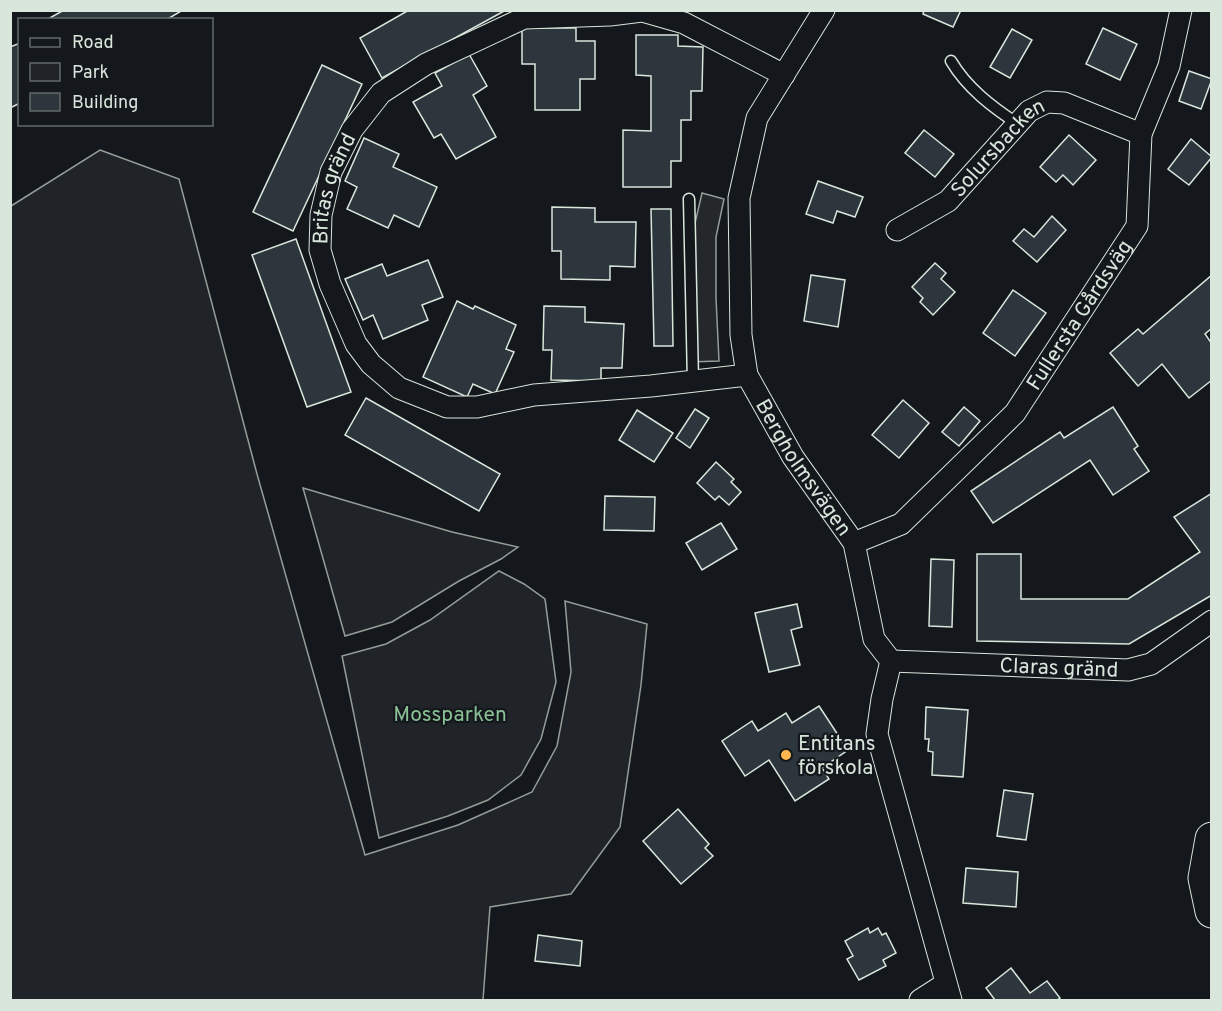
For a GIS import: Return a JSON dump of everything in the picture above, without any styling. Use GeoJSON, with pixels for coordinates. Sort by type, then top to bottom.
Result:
{"type":"FeatureCollection","features":[{"type":"Feature","properties":{"kind":"main road"},"geometry":{"type":"LineString","coordinates":[[1212,839],[1205,878],[1212,911]]}},
{"type":"Feature","properties":{"kind":"street","name":"Bergholmsvägen"},"geometry":{"type":"LineString","coordinates":[[824,10],[757,117],[739,198],[740,307],[747,375],[794,457],[854,543],[874,639],[891,661]]}},
{"type":"Feature","properties":{"kind":"street","name":"Fullersta Gårdsväg"},"geometry":{"type":"LineString","coordinates":[[854,543],[901,524],[1015,413],[1137,226],[1141,134],[1168,66],[1181,10]]}},
{"type":"Feature","properties":{"kind":"street","name":"Britas gränd"},"geometry":{"type":"LineString","coordinates":[[747,375],[693,382],[534,395],[477,407],[447,407],[399,388],[371,364],[356,344],[330,284],[320,250],[321,216],[331,172],[352,130],[381,93],[426,64],[524,18],[610,15],[642,11],[684,23],[784,75]]}},
{"type":"Feature","properties":{"kind":"street","name":"Solursbacken"},"geometry":{"type":"LineString","coordinates":[[897,230],[948,201],[1029,111],[1047,102],[1064,104],[1141,134]]}},
{"type":"Feature","properties":{"kind":"street","name":"Claras gränd"},"geometry":{"type":"LineString","coordinates":[[891,661],[1128,670],[1151,664],[1212,621]]}},
{"type":"Feature","properties":{"kind":"street"},"geometry":{"type":"LineString","coordinates":[[891,661],[877,734],[948,992],[920,1000]]}},
{"type":"Feature","properties":{"kind":"lane"},"geometry":{"type":"LineString","coordinates":[[951,61],[960,76],[992,107],[1017,124]]}},
{"type":"Feature","properties":{"kind":"lane"},"geometry":{"type":"LineString","coordinates":[[689,199],[693,382]]}},
{"type":"Feature","properties":{"kind":"green space"},"geometry":{"type":"Polygon","coordinates":[[[100,150],[179,179],[257,474],[365,855],[458,825],[532,792],[557,746],[571,672],[565,601],[647,624],[641,685],[620,827],[571,894],[490,907],[483,1000],[11,1000],[11,206],[100,150]]]}},
{"type":"Feature","properties":{"kind":"green space"},"geometry":{"type":"Polygon","coordinates":[[[303,488],[452,532],[518,547],[392,622],[345,636],[303,488]]]}},
{"type":"Feature","properties":{"kind":"green space","name":"Mossparken"},"geometry":{"type":"Polygon","coordinates":[[[499,571],[524,584],[545,599],[556,682],[541,739],[521,775],[488,800],[448,816],[379,838],[342,656],[386,644],[430,620],[499,571]]]}},
{"type":"Feature","properties":{"kind":"shaded area"},"geometry":{"type":"Polygon","coordinates":[[[702,193],[724,199],[716,237],[719,361],[689,362],[693,232],[702,193]]]}},
{"type":"Feature","properties":{"kind":"building"},"geometry":{"type":"Polygon","coordinates":[[[64,10],[183,10],[169,18],[50,18],[64,10]]]}},
{"type":"Feature","properties":{"kind":"building"},"geometry":{"type":"Polygon","coordinates":[[[409,10],[506,10],[382,78],[360,38],[409,10]]]}},
{"type":"Feature","properties":{"kind":"building"},"geometry":{"type":"Polygon","coordinates":[[[924,10],[961,10],[953,27],[923,14],[924,10]]]}},
{"type":"Feature","properties":{"kind":"building"},"geometry":{"type":"Polygon","coordinates":[[[522,28],[576,28],[576,41],[595,41],[595,79],[580,79],[580,110],[535,110],[535,64],[522,64],[522,28]]]}},
{"type":"Feature","properties":{"kind":"building"},"geometry":{"type":"Polygon","coordinates":[[[1103,28],[1137,44],[1120,80],[1086,64],[1103,28]]]}},
{"type":"Feature","properties":{"kind":"building"},"geometry":{"type":"Polygon","coordinates":[[[1012,29],[1032,40],[1010,78],[990,67],[1012,29]]]}},
{"type":"Feature","properties":{"kind":"building"},"geometry":{"type":"Polygon","coordinates":[[[636,35],[678,35],[678,46],[703,47],[702,91],[691,91],[691,120],[681,120],[681,161],[671,161],[671,187],[623,187],[623,130],[651,131],[651,76],[636,75],[636,35]]]}},
{"type":"Feature","properties":{"kind":"building"},"geometry":{"type":"Polygon","coordinates":[[[18,44],[18,104],[10,108],[10,47],[18,44]]]}},
{"type":"Feature","properties":{"kind":"building"},"geometry":{"type":"Polygon","coordinates":[[[469,54],[487,86],[473,95],[496,137],[456,159],[441,134],[434,138],[413,102],[442,86],[435,73],[469,54]]]}},
{"type":"Feature","properties":{"kind":"building"},"geometry":{"type":"Polygon","coordinates":[[[322,65],[362,84],[293,231],[253,212],[322,65]]]}},
{"type":"Feature","properties":{"kind":"building"},"geometry":{"type":"Polygon","coordinates":[[[1189,71],[1212,79],[1201,109],[1179,101],[1189,71]]]}},
{"type":"Feature","properties":{"kind":"building"},"geometry":{"type":"Polygon","coordinates":[[[924,130],[954,154],[935,177],[905,153],[924,130]]]}},
{"type":"Feature","properties":{"kind":"building"},"geometry":{"type":"Polygon","coordinates":[[[1069,135],[1096,160],[1073,185],[1063,175],[1056,182],[1040,167],[1069,135]]]}},
{"type":"Feature","properties":{"kind":"building"},"geometry":{"type":"Polygon","coordinates":[[[364,138],[399,154],[393,167],[437,187],[419,227],[394,215],[388,228],[347,209],[357,187],[345,181],[364,138]]]}},
{"type":"Feature","properties":{"kind":"building"},"geometry":{"type":"Polygon","coordinates":[[[1191,139],[1212,157],[1189,185],[1168,169],[1191,139]]]}},
{"type":"Feature","properties":{"kind":"building"},"geometry":{"type":"Polygon","coordinates":[[[818,181],[863,197],[855,217],[837,211],[833,223],[806,214],[818,181]]]}},
{"type":"Feature","properties":{"kind":"building"},"geometry":{"type":"Polygon","coordinates":[[[552,207],[595,208],[595,222],[636,222],[635,267],[610,266],[610,280],[561,279],[561,251],[552,251],[552,207]]]}},
{"type":"Feature","properties":{"kind":"building"},"geometry":{"type":"Polygon","coordinates":[[[651,209],[671,209],[673,346],[654,346],[651,209]]]}},
{"type":"Feature","properties":{"kind":"building"},"geometry":{"type":"Polygon","coordinates":[[[1052,216],[1066,230],[1037,262],[1013,241],[1024,229],[1034,237],[1052,216]]]}},
{"type":"Feature","properties":{"kind":"building"},"geometry":{"type":"Polygon","coordinates":[[[296,239],[351,392],[307,407],[252,255],[296,239]]]}},
{"type":"Feature","properties":{"kind":"building"},"geometry":{"type":"Polygon","coordinates":[[[428,260],[443,297],[422,305],[428,320],[383,339],[373,315],[363,320],[345,279],[382,264],[387,276],[428,260]]]}},
{"type":"Feature","properties":{"kind":"building"},"geometry":{"type":"Polygon","coordinates":[[[935,263],[946,273],[941,279],[955,292],[933,315],[920,302],[923,298],[912,287],[935,263]]]}},
{"type":"Feature","properties":{"kind":"building"},"geometry":{"type":"Polygon","coordinates":[[[811,275],[845,280],[838,327],[804,321],[811,275]]]}},
{"type":"Feature","properties":{"kind":"building"},"geometry":{"type":"Polygon","coordinates":[[[1212,275],[1212,328],[1205,334],[1212,344],[1212,380],[1189,398],[1162,364],[1138,386],[1110,353],[1138,329],[1143,334],[1212,275]]]}},
{"type":"Feature","properties":{"kind":"building"},"geometry":{"type":"Polygon","coordinates":[[[1013,290],[1046,313],[1015,356],[983,333],[1013,290]]]}},
{"type":"Feature","properties":{"kind":"building"},"geometry":{"type":"Polygon","coordinates":[[[457,301],[473,309],[475,306],[516,325],[506,349],[514,352],[495,394],[473,384],[467,397],[423,377],[457,301]]]}},
{"type":"Feature","properties":{"kind":"building"},"geometry":{"type":"Polygon","coordinates":[[[544,306],[585,307],[585,322],[624,324],[622,368],[601,368],[601,381],[551,380],[552,350],[543,350],[544,306]]]}},
{"type":"Feature","properties":{"kind":"building"},"geometry":{"type":"Polygon","coordinates":[[[366,398],[500,474],[479,511],[345,435],[366,398]]]}},
{"type":"Feature","properties":{"kind":"building"},"geometry":{"type":"Polygon","coordinates":[[[903,400],[929,423],[899,458],[872,435],[903,400]]]}},
{"type":"Feature","properties":{"kind":"building"},"geometry":{"type":"Polygon","coordinates":[[[964,407],[980,421],[959,446],[942,432],[964,407]]]}},
{"type":"Feature","properties":{"kind":"building"},"geometry":{"type":"Polygon","coordinates":[[[1113,407],[1138,446],[1134,449],[1149,471],[1113,495],[1090,460],[993,523],[971,491],[1060,432],[1064,438],[1113,407]]]}},
{"type":"Feature","properties":{"kind":"building"},"geometry":{"type":"Polygon","coordinates":[[[695,409],[709,418],[690,448],[676,438],[695,409]]]}},
{"type":"Feature","properties":{"kind":"building"},"geometry":{"type":"Polygon","coordinates":[[[637,410],[673,433],[654,462],[619,440],[637,410]]]}},
{"type":"Feature","properties":{"kind":"building"},"geometry":{"type":"Polygon","coordinates":[[[716,462],[734,479],[731,482],[741,492],[729,505],[719,496],[715,500],[697,483],[716,462]]]}},
{"type":"Feature","properties":{"kind":"building"},"geometry":{"type":"Polygon","coordinates":[[[1212,493],[1212,595],[1129,644],[977,641],[977,554],[1021,554],[1021,599],[1128,599],[1200,552],[1174,517],[1212,493]]]}},
{"type":"Feature","properties":{"kind":"building"},"geometry":{"type":"Polygon","coordinates":[[[605,496],[655,497],[654,531],[604,530],[605,496]]]}},
{"type":"Feature","properties":{"kind":"building"},"geometry":{"type":"Polygon","coordinates":[[[721,523],[737,549],[702,570],[686,543],[721,523]]]}},
{"type":"Feature","properties":{"kind":"building"},"geometry":{"type":"Polygon","coordinates":[[[931,559],[954,560],[952,627],[929,626],[931,559]]]}},
{"type":"Feature","properties":{"kind":"building"},"geometry":{"type":"Polygon","coordinates":[[[797,604],[802,627],[791,630],[800,665],[769,672],[755,613],[797,604]]]}},
{"type":"Feature","properties":{"kind":"building","name":"Entitans förskola"},"geometry":{"type":"Polygon","coordinates":[[[819,706],[848,750],[822,768],[829,779],[795,801],[769,760],[745,776],[722,741],[752,721],[758,731],[786,713],[792,723],[819,706]]]}},
{"type":"Feature","properties":{"kind":"building"},"geometry":{"type":"Polygon","coordinates":[[[926,707],[968,710],[963,777],[932,775],[933,752],[928,751],[929,739],[925,739],[926,707]]]}},
{"type":"Feature","properties":{"kind":"building"},"geometry":{"type":"Polygon","coordinates":[[[1004,790],[1033,794],[1026,840],[997,836],[1004,790]]]}},
{"type":"Feature","properties":{"kind":"building"},"geometry":{"type":"Polygon","coordinates":[[[678,809],[709,844],[705,848],[713,856],[681,884],[643,841],[678,809]]]}},
{"type":"Feature","properties":{"kind":"building"},"geometry":{"type":"Polygon","coordinates":[[[966,868],[1018,872],[1016,907],[963,903],[966,868]]]}},
{"type":"Feature","properties":{"kind":"building"},"geometry":{"type":"Polygon","coordinates":[[[868,928],[870,933],[878,928],[882,935],[886,933],[896,953],[883,960],[886,966],[859,980],[847,959],[853,956],[845,941],[868,928]]]}},
{"type":"Feature","properties":{"kind":"building"},"geometry":{"type":"Polygon","coordinates":[[[538,935],[582,941],[580,966],[535,961],[538,935]]]}},
{"type":"Feature","properties":{"kind":"building"},"geometry":{"type":"Polygon","coordinates":[[[1011,968],[1030,993],[1047,981],[1060,998],[1057,1000],[995,1000],[986,988],[1011,968]]]}},
{"type":"Feature","properties":{"kind":"place","name":"Entitans förskola"},"geometry":{"type":"Point","coordinates":[786,755]}}]}
